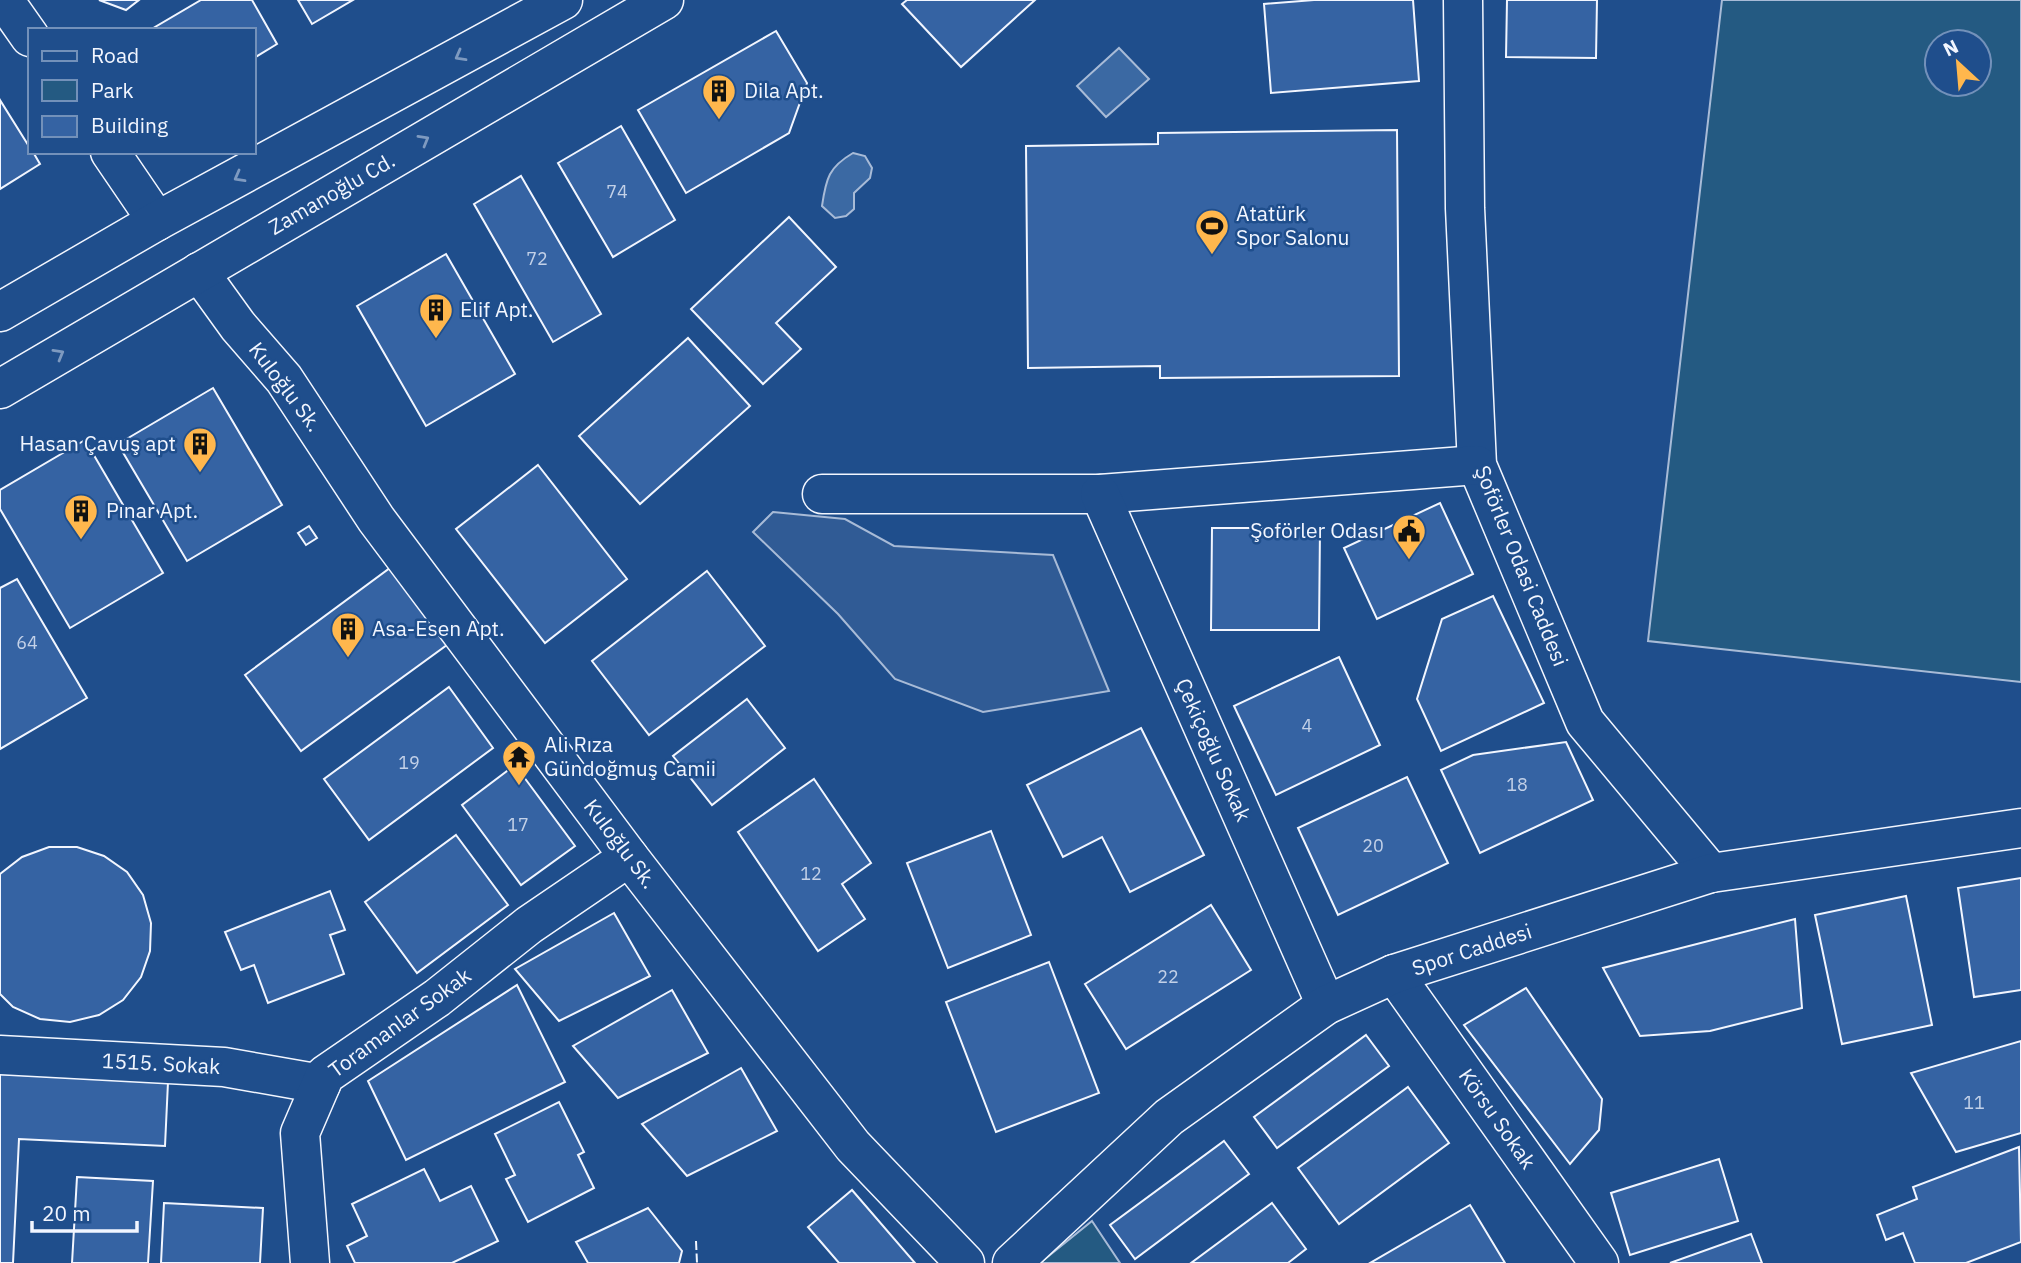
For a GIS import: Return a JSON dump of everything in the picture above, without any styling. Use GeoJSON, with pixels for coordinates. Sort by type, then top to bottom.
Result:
{"type":"FeatureCollection","features":[{"type":"Feature","properties":{"kind":"main road"},"geometry":{"type":"LineString","coordinates":[[4,0],[28,34]]}},
{"type":"Feature","properties":{"kind":"main road"},"geometry":{"type":"LineString","coordinates":[[498,35],[539,0]]}},
{"type":"Feature","properties":{"kind":"main road"},"geometry":{"type":"LineString","coordinates":[[0,312],[158,221],[563,0]]}},
{"type":"Feature","properties":{"kind":"main road","name":"Zamanoğlu Cd."},"geometry":{"type":"LineString","coordinates":[[0,389],[664,0]]}},
{"type":"Feature","properties":{"kind":"main road"},"geometry":{"type":"LineString","coordinates":[[587,45],[689,0]]}},
{"type":"Feature","properties":{"kind":"main road","name":"Şoförler Odasi Caddesi"},"geometry":{"type":"LineString","coordinates":[[1463,0],[1465,208],[1477,465],[1585,722],[1711,873]]}},
{"type":"Feature","properties":{"kind":"main road"},"geometry":{"type":"LineString","coordinates":[[111,154],[158,221]]}},
{"type":"Feature","properties":{"kind":"main road","name":"Kuloğlu Sk."},"geometry":{"type":"LineString","coordinates":[[199,272],[238,326],[284,379],[376,519],[629,857],[853,1146],[965,1263]]}},
{"type":"Feature","properties":{"kind":"main road"},"geometry":{"type":"LineString","coordinates":[[822,494],[1100,494],[1477,465]]}},
{"type":"Feature","properties":{"kind":"main road","name":"Çekiçoğlu Sokak"},"geometry":{"type":"LineString","coordinates":[[1100,494],[1326,1005]]}},
{"type":"Feature","properties":{"kind":"main road","name":"Spor Caddesi"},"geometry":{"type":"LineString","coordinates":[[1012,1263],[1169,1117],[1326,1005],[1394,974],[1711,873],[2021,828]]}},
{"type":"Feature","properties":{"kind":"main road","name":"Toramanlar Sokak"},"geometry":{"type":"LineString","coordinates":[[310,1263],[300,1133],[325,1075],[437,998],[529,925],[629,857]]}},
{"type":"Feature","properties":{"kind":"main road","name":"Körsu Sokak"},"geometry":{"type":"LineString","coordinates":[[1394,974],[1599,1263]]}},
{"type":"Feature","properties":{"kind":"main road","name":"1515. Sokak"},"geometry":{"type":"LineString","coordinates":[[0,1055],[224,1067],[321,1084]]}},
{"type":"Feature","properties":{"kind":"green space"},"geometry":{"type":"Polygon","coordinates":[[[1722,0],[2021,0],[2021,682],[1648,641],[1722,0]]]}},
{"type":"Feature","properties":{"kind":"green space"},"geometry":{"type":"Polygon","coordinates":[[[1092,1221],[1120,1263],[1040,1263],[1092,1221]]]}},
{"type":"Feature","properties":{"kind":"shaded area"},"geometry":{"type":"Polygon","coordinates":[[[1119,48],[1149,79],[1106,117],[1077,86],[1119,48]]]}},
{"type":"Feature","properties":{"kind":"shaded area"},"geometry":{"type":"Polygon","coordinates":[[[853,153],[865,156],[872,168],[870,178],[854,193],[854,209],[846,216],[835,218],[822,206],[825,188],[834,169],[853,153]]]}},
{"type":"Feature","properties":{"kind":"shaded area"},"geometry":{"type":"Polygon","coordinates":[[[773,512],[845,519],[894,546],[1053,555],[1109,691],[983,712],[895,679],[838,614],[753,532],[773,512]]]}},
{"type":"Feature","properties":{"kind":"building"},"geometry":{"type":"Polygon","coordinates":[[[99,0],[139,0],[126,10],[99,0]]]}},
{"type":"Feature","properties":{"kind":"building"},"geometry":{"type":"Polygon","coordinates":[[[201,0],[252,0],[277,44],[256,57],[256,28],[153,28],[201,0]]]}},
{"type":"Feature","properties":{"kind":"building"},"geometry":{"type":"Polygon","coordinates":[[[298,0],[353,0],[312,24],[298,0]]]}},
{"type":"Feature","properties":{"kind":"building"},"geometry":{"type":"Polygon","coordinates":[[[907,0],[1035,0],[961,67],[902,4],[907,0]]]}},
{"type":"Feature","properties":{"kind":"building"},"geometry":{"type":"Polygon","coordinates":[[[1314,0],[1413,0],[1419,81],[1271,93],[1264,4],[1314,0]]]}},
{"type":"Feature","properties":{"kind":"building"},"geometry":{"type":"Polygon","coordinates":[[[1507,0],[1597,0],[1596,58],[1506,57],[1507,0]]]}},
{"type":"Feature","properties":{"kind":"building","name":"Dila Apt."},"geometry":{"type":"Polygon","coordinates":[[[776,31],[807,83],[789,133],[686,193],[638,110],[776,31]]]}},
{"type":"Feature","properties":{"kind":"building"},"geometry":{"type":"Polygon","coordinates":[[[0,100],[28,145],[28,154],[34,154],[40,164],[0,189],[0,100]]]}},
{"type":"Feature","properties":{"kind":"building"},"geometry":{"type":"Polygon","coordinates":[[[621,126],[675,220],[613,257],[558,163],[621,126]]]}},
{"type":"Feature","properties":{"kind":"building","name":"Atatürk Spor Salonu"},"geometry":{"type":"Polygon","coordinates":[[[1397,130],[1399,376],[1160,378],[1160,366],[1028,368],[1026,146],[1158,144],[1158,133],[1397,130]]]}},
{"type":"Feature","properties":{"kind":"building"},"geometry":{"type":"Polygon","coordinates":[[[521,176],[601,314],[553,342],[474,204],[521,176]]]}},
{"type":"Feature","properties":{"kind":"building"},"geometry":{"type":"Polygon","coordinates":[[[789,217],[836,267],[776,323],[801,349],[763,384],[691,309],[789,217]]]}},
{"type":"Feature","properties":{"kind":"building","name":"Elif Apt."},"geometry":{"type":"Polygon","coordinates":[[[446,254],[515,374],[426,426],[357,306],[446,254]]]}},
{"type":"Feature","properties":{"kind":"building"},"geometry":{"type":"Polygon","coordinates":[[[688,338],[750,406],[640,504],[579,436],[688,338]]]}},
{"type":"Feature","properties":{"kind":"building","name":"Hasan Çavuş apt"},"geometry":{"type":"Polygon","coordinates":[[[213,388],[282,505],[187,561],[118,444],[213,388]]]}},
{"type":"Feature","properties":{"kind":"building","name":"Pınar Apt."},"geometry":{"type":"Polygon","coordinates":[[[85,440],[163,573],[70,628],[0,509],[0,490],[85,440]]]}},
{"type":"Feature","properties":{"kind":"building"},"geometry":{"type":"Polygon","coordinates":[[[538,465],[627,579],[545,643],[456,529],[538,465]]]}},
{"type":"Feature","properties":{"kind":"building","name":"Şoförler Odası"},"geometry":{"type":"Polygon","coordinates":[[[1440,503],[1473,574],[1377,619],[1344,548],[1440,503]]]}},
{"type":"Feature","properties":{"kind":"building"},"geometry":{"type":"Polygon","coordinates":[[[309,526],[317,538],[306,545],[298,533],[309,526]]]}},
{"type":"Feature","properties":{"kind":"building"},"geometry":{"type":"Polygon","coordinates":[[[1212,528],[1320,528],[1319,630],[1211,630],[1212,528]]]}},
{"type":"Feature","properties":{"kind":"building","name":"Asa-Esen Apt."},"geometry":{"type":"Polygon","coordinates":[[[394,565],[451,642],[301,751],[245,675],[394,565]]]}},
{"type":"Feature","properties":{"kind":"building"},"geometry":{"type":"Polygon","coordinates":[[[707,571],[765,646],[649,735],[592,661],[707,571]]]}},
{"type":"Feature","properties":{"kind":"building"},"geometry":{"type":"Polygon","coordinates":[[[17,579],[87,698],[0,749],[0,588],[17,579]]]}},
{"type":"Feature","properties":{"kind":"building"},"geometry":{"type":"Polygon","coordinates":[[[1493,596],[1544,703],[1441,751],[1417,699],[1442,619],[1493,596]]]}},
{"type":"Feature","properties":{"kind":"building"},"geometry":{"type":"Polygon","coordinates":[[[1339,657],[1380,745],[1276,795],[1234,706],[1339,657]]]}},
{"type":"Feature","properties":{"kind":"building"},"geometry":{"type":"Polygon","coordinates":[[[449,687],[493,748],[369,840],[324,779],[449,687]]]}},
{"type":"Feature","properties":{"kind":"building"},"geometry":{"type":"Polygon","coordinates":[[[747,699],[785,748],[712,805],[673,756],[747,699]]]}},
{"type":"Feature","properties":{"kind":"building"},"geometry":{"type":"Polygon","coordinates":[[[1141,728],[1204,855],[1130,892],[1102,837],[1063,857],[1027,785],[1141,728]]]}},
{"type":"Feature","properties":{"kind":"building"},"geometry":{"type":"Polygon","coordinates":[[[1566,742],[1593,800],[1480,853],[1441,770],[1473,755],[1566,742]]]}},
{"type":"Feature","properties":{"kind":"building"},"geometry":{"type":"Polygon","coordinates":[[[515,765],[575,846],[521,885],[462,805],[515,765]]]}},
{"type":"Feature","properties":{"kind":"building"},"geometry":{"type":"Polygon","coordinates":[[[1407,777],[1448,863],[1338,915],[1298,828],[1407,777]]]}},
{"type":"Feature","properties":{"kind":"building"},"geometry":{"type":"Polygon","coordinates":[[[814,779],[871,863],[842,884],[865,919],[818,951],[738,832],[814,779]]]}},
{"type":"Feature","properties":{"kind":"building"},"geometry":{"type":"Polygon","coordinates":[[[991,831],[1031,935],[948,968],[907,863],[991,831]]]}},
{"type":"Feature","properties":{"kind":"building"},"geometry":{"type":"Polygon","coordinates":[[[456,835],[508,905],[417,973],[365,902],[456,835]]]}},
{"type":"Feature","properties":{"kind":"building"},"geometry":{"type":"Polygon","coordinates":[[[49,847],[77,847],[104,856],[127,872],[143,895],[151,923],[150,951],[141,977],[123,1000],[99,1015],[70,1022],[40,1019],[13,1007],[0,994],[0,874],[22,857],[49,847]]]}},
{"type":"Feature","properties":{"kind":"building"},"geometry":{"type":"Polygon","coordinates":[[[2021,878],[2021,990],[1974,997],[1958,888],[2021,878]]]}},
{"type":"Feature","properties":{"kind":"building"},"geometry":{"type":"Polygon","coordinates":[[[330,891],[345,930],[330,935],[344,974],[268,1003],[254,965],[241,970],[225,932],[330,891]]]}},
{"type":"Feature","properties":{"kind":"building"},"geometry":{"type":"Polygon","coordinates":[[[1906,896],[1932,1025],[1842,1044],[1815,915],[1906,896]]]}},
{"type":"Feature","properties":{"kind":"building"},"geometry":{"type":"Polygon","coordinates":[[[1211,905],[1251,970],[1126,1049],[1085,984],[1211,905]]]}},
{"type":"Feature","properties":{"kind":"building"},"geometry":{"type":"Polygon","coordinates":[[[614,913],[650,976],[559,1021],[515,969],[614,913]]]}},
{"type":"Feature","properties":{"kind":"building"},"geometry":{"type":"Polygon","coordinates":[[[1795,919],[1802,1008],[1710,1031],[1640,1036],[1603,968],[1795,919]]]}},
{"type":"Feature","properties":{"kind":"building"},"geometry":{"type":"Polygon","coordinates":[[[1049,962],[1099,1093],[996,1132],[946,1002],[1049,962]]]}},
{"type":"Feature","properties":{"kind":"building"},"geometry":{"type":"Polygon","coordinates":[[[517,985],[565,1082],[406,1160],[368,1081],[517,985]]]}},
{"type":"Feature","properties":{"kind":"building"},"geometry":{"type":"Polygon","coordinates":[[[1526,988],[1602,1099],[1599,1130],[1570,1164],[1464,1025],[1526,988]]]}},
{"type":"Feature","properties":{"kind":"building"},"geometry":{"type":"Polygon","coordinates":[[[672,990],[708,1053],[618,1098],[573,1046],[672,990]]]}},
{"type":"Feature","properties":{"kind":"building"},"geometry":{"type":"Polygon","coordinates":[[[1366,1035],[1389,1066],[1277,1148],[1254,1117],[1366,1035]]]}},
{"type":"Feature","properties":{"kind":"building"},"geometry":{"type":"Polygon","coordinates":[[[2021,1041],[2021,1133],[1956,1152],[1911,1073],[2021,1041]]]}},
{"type":"Feature","properties":{"kind":"building"},"geometry":{"type":"Polygon","coordinates":[[[741,1068],[777,1131],[687,1176],[642,1124],[741,1068]]]}},
{"type":"Feature","properties":{"kind":"building"},"geometry":{"type":"Polygon","coordinates":[[[0,1074],[168,1082],[165,1146],[19,1139],[13,1263],[0,1263],[0,1074]]]}},
{"type":"Feature","properties":{"kind":"building"},"geometry":{"type":"Polygon","coordinates":[[[1408,1087],[1449,1143],[1339,1224],[1298,1168],[1408,1087]]]}},
{"type":"Feature","properties":{"kind":"building"},"geometry":{"type":"Polygon","coordinates":[[[559,1102],[584,1152],[578,1155],[594,1188],[528,1222],[506,1179],[515,1175],[495,1134],[559,1102]]]}},
{"type":"Feature","properties":{"kind":"building"},"geometry":{"type":"Polygon","coordinates":[[[1224,1141],[1249,1174],[1135,1259],[1110,1225],[1224,1141]]]}},
{"type":"Feature","properties":{"kind":"building"},"geometry":{"type":"Polygon","coordinates":[[[2019,1147],[2021,1242],[1966,1263],[1915,1263],[1903,1233],[1886,1240],[1877,1215],[1917,1199],[1913,1187],[2019,1147]]]}},
{"type":"Feature","properties":{"kind":"building"},"geometry":{"type":"Polygon","coordinates":[[[1719,1159],[1738,1221],[1630,1255],[1611,1193],[1719,1159]]]}},
{"type":"Feature","properties":{"kind":"building"},"geometry":{"type":"Polygon","coordinates":[[[424,1169],[440,1201],[471,1186],[498,1241],[452,1263],[355,1263],[347,1246],[367,1236],[352,1204],[424,1169]]]}},
{"type":"Feature","properties":{"kind":"building"},"geometry":{"type":"Polygon","coordinates":[[[77,1177],[153,1181],[148,1263],[72,1263],[77,1177]]]}},
{"type":"Feature","properties":{"kind":"building"},"geometry":{"type":"Polygon","coordinates":[[[852,1190],[915,1263],[839,1263],[808,1227],[852,1190]]]}},
{"type":"Feature","properties":{"kind":"building"},"geometry":{"type":"Polygon","coordinates":[[[164,1203],[263,1208],[260,1263],[161,1263],[164,1203]]]}},
{"type":"Feature","properties":{"kind":"building"},"geometry":{"type":"Polygon","coordinates":[[[1272,1203],[1306,1249],[1288,1263],[1191,1263],[1272,1203]]]}},
{"type":"Feature","properties":{"kind":"building"},"geometry":{"type":"Polygon","coordinates":[[[1470,1205],[1505,1263],[1370,1263],[1470,1205]]]}},
{"type":"Feature","properties":{"kind":"building"},"geometry":{"type":"Polygon","coordinates":[[[648,1208],[682,1251],[679,1263],[588,1263],[576,1242],[648,1208]]]}},
{"type":"Feature","properties":{"kind":"building"},"geometry":{"type":"Polygon","coordinates":[[[1751,1234],[1762,1263],[1670,1263],[1751,1234]]]}},
{"type":"Feature","properties":{"kind":"fence"},"geometry":{"type":"LineString","coordinates":[[696,1241],[697,1263]]}},
{"type":"Feature","properties":{"kind":"place","name":"Dila Apt."},"geometry":{"type":"Point","coordinates":[719,121]}},
{"type":"Feature","properties":{"kind":"place","name":"Atatürk Spor Salonu"},"geometry":{"type":"Point","coordinates":[1212,256]}},
{"type":"Feature","properties":{"kind":"place","name":"Elif Apt."},"geometry":{"type":"Point","coordinates":[436,340]}},
{"type":"Feature","properties":{"kind":"place","name":"Hasan Çavuş apt"},"geometry":{"type":"Point","coordinates":[200,474]}},
{"type":"Feature","properties":{"kind":"place","name":"Pınar Apt."},"geometry":{"type":"Point","coordinates":[81,541]}},
{"type":"Feature","properties":{"kind":"place","name":"Şoförler Odası"},"geometry":{"type":"Point","coordinates":[1409,561]}},
{"type":"Feature","properties":{"kind":"place","name":"Asa-Esen Apt."},"geometry":{"type":"Point","coordinates":[348,659]}},
{"type":"Feature","properties":{"kind":"place","name":"Ali Rıza Gündoğmuş Camii"},"geometry":{"type":"Point","coordinates":[519,787]}}]}
